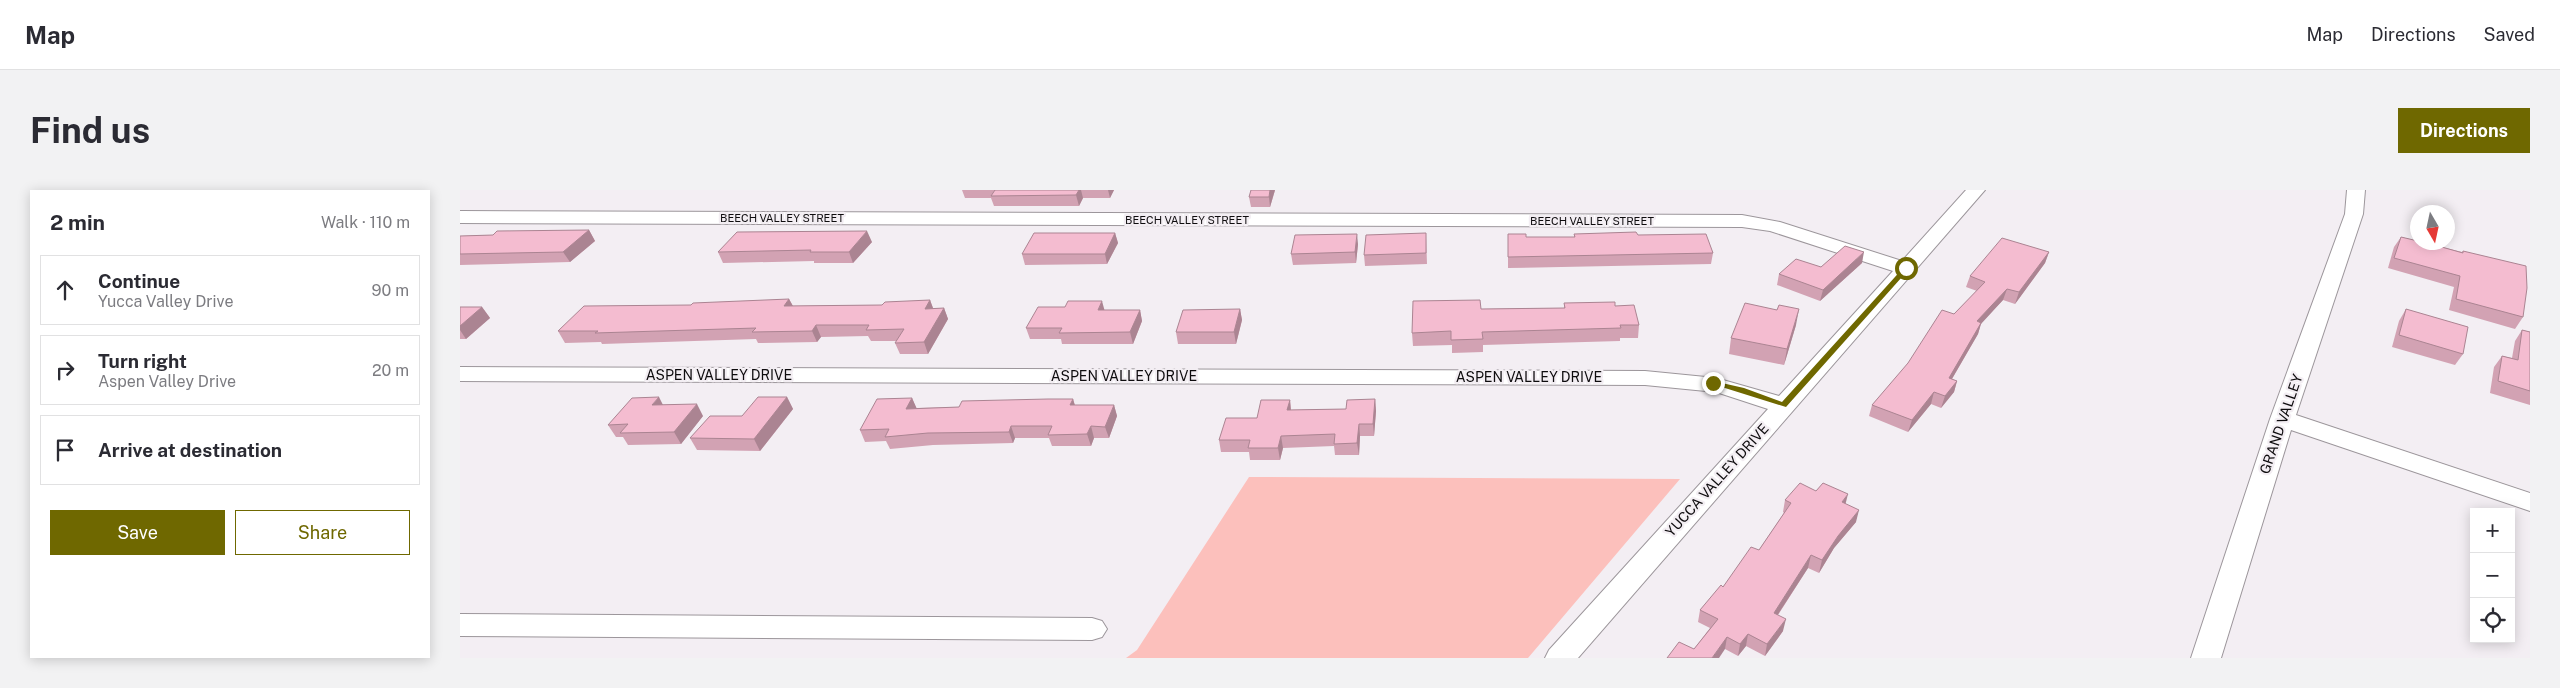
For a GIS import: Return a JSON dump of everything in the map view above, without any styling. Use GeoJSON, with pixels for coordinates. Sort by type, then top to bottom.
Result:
{"type":"FeatureCollection","features":[{"type":"Feature","properties":{"kind":"street","name":"YUCCA VALLEY DRIVE"},"geometry":{"type":"LineString","coordinates":[[1560,658],[1976,190]]}},
{"type":"Feature","properties":{"kind":"street","name":"GRAND VALLEY"},"geometry":{"type":"LineString","coordinates":[[2206,658],[2282,419],[2354,214],[2356,190]]}},
{"type":"Feature","properties":{"kind":"street","name":"BEECH VALLEY STREET"},"geometry":{"type":"LineString","coordinates":[[460,217],[1742,221],[1772,226],[1906,268]]}},
{"type":"Feature","properties":{"kind":"street","name":"ASPEN VALLEY DRIVE"},"geometry":{"type":"LineString","coordinates":[[460,374],[1645,378],[1713,383],[1741,389],[1783,406]]}},
{"type":"Feature","properties":{"kind":"street"},"geometry":{"type":"LineString","coordinates":[[2282,419],[2530,502]]}},
{"type":"Feature","properties":{"kind":"street"},"geometry":{"type":"LineString","coordinates":[[460,625],[1092,629]]}},
{"type":"Feature","properties":{"kind":"shaded area"},"geometry":{"type":"Polygon","coordinates":[[[1249,477],[1680,479],[1528,658],[1126,658],[1137,650],[1249,477]]]}},
{"type":"Feature","properties":{"kind":"building"},"geometry":{"type":"Polygon","coordinates":[[[995,190],[1079,190],[1076,195],[991,196],[995,190]]]}},
{"type":"Feature","properties":{"kind":"building"},"geometry":{"type":"Polygon","coordinates":[[[1251,190],[1270,190],[1269,197],[1249,197],[1251,190]]]}},
{"type":"Feature","properties":{"kind":"building"},"geometry":{"type":"Polygon","coordinates":[[[589,230],[563,252],[460,254],[460,236],[493,235],[497,231],[589,230]]]}},
{"type":"Feature","properties":{"kind":"building"},"geometry":{"type":"Polygon","coordinates":[[[867,231],[849,252],[810,252],[811,250],[718,252],[737,232],[867,231]]]}},
{"type":"Feature","properties":{"kind":"building"},"geometry":{"type":"Polygon","coordinates":[[[1636,232],[1638,235],[1706,234],[1713,253],[1508,257],[1508,234],[1526,234],[1526,237],[1575,237],[1574,234],[1636,232]]]}},
{"type":"Feature","properties":{"kind":"building"},"geometry":{"type":"Polygon","coordinates":[[[1034,233],[1115,233],[1105,254],[1022,254],[1034,233]]]}},
{"type":"Feature","properties":{"kind":"building"},"geometry":{"type":"Polygon","coordinates":[[[1426,233],[1426,253],[1364,255],[1366,235],[1426,233]]]}},
{"type":"Feature","properties":{"kind":"building"},"geometry":{"type":"Polygon","coordinates":[[[1357,234],[1355,252],[1291,254],[1295,235],[1357,234]]]}},
{"type":"Feature","properties":{"kind":"building"},"geometry":{"type":"Polygon","coordinates":[[[2401,237],[2410,239],[2410,250],[2452,250],[2463,253],[2463,251],[2526,266],[2527,288],[2523,317],[2456,299],[2460,276],[2394,258],[2401,237]]]}},
{"type":"Feature","properties":{"kind":"building"},"geometry":{"type":"Polygon","coordinates":[[[2002,238],[2049,252],[2019,292],[2007,289],[1977,321],[1981,323],[1949,378],[1957,381],[1945,396],[1934,392],[1912,420],[1872,405],[1908,363],[1942,310],[1954,314],[1985,282],[1970,276],[2002,238]]]}},
{"type":"Feature","properties":{"kind":"building"},"geometry":{"type":"Polygon","coordinates":[[[1845,246],[1864,252],[1823,290],[1779,274],[1796,259],[1821,267],[1845,246]]]}},
{"type":"Feature","properties":{"kind":"building"},"geometry":{"type":"Polygon","coordinates":[[[789,299],[784,306],[882,305],[885,302],[930,300],[925,309],[944,308],[924,342],[895,343],[904,329],[866,330],[869,325],[816,325],[812,331],[752,332],[756,328],[595,333],[598,331],[558,331],[584,306],[691,305],[693,303],[789,299]]]}},
{"type":"Feature","properties":{"kind":"building"},"geometry":{"type":"Polygon","coordinates":[[[1480,300],[1481,309],[1565,308],[1564,303],[1615,302],[1615,306],[1634,305],[1639,325],[1620,325],[1621,328],[1482,332],[1483,339],[1451,340],[1451,331],[1412,333],[1413,301],[1480,300]]]}},
{"type":"Feature","properties":{"kind":"building"},"geometry":{"type":"Polygon","coordinates":[[[1068,301],[1102,301],[1098,310],[1140,310],[1130,332],[1059,333],[1062,328],[1026,328],[1038,307],[1065,307],[1068,301]]]}},
{"type":"Feature","properties":{"kind":"building"},"geometry":{"type":"Polygon","coordinates":[[[1745,303],[1777,310],[1779,305],[1799,309],[1787,349],[1731,338],[1745,303]]]}},
{"type":"Feature","properties":{"kind":"building"},"geometry":{"type":"Polygon","coordinates":[[[460,307],[482,307],[460,326],[460,307]]]}},
{"type":"Feature","properties":{"kind":"building"},"geometry":{"type":"Polygon","coordinates":[[[1240,309],[1234,332],[1176,332],[1183,310],[1240,309]]]}},
{"type":"Feature","properties":{"kind":"building"},"geometry":{"type":"Polygon","coordinates":[[[2406,309],[2468,327],[2463,354],[2399,335],[2406,309]]]}},
{"type":"Feature","properties":{"kind":"building"},"geometry":{"type":"Polygon","coordinates":[[[2522,330],[2530,332],[2530,391],[2498,381],[2502,356],[2518,360],[2522,330]]]}},
{"type":"Feature","properties":{"kind":"building"},"geometry":{"type":"Polygon","coordinates":[[[659,397],[652,405],[697,404],[674,432],[620,433],[628,424],[608,425],[632,398],[659,397]]]}},
{"type":"Feature","properties":{"kind":"building"},"geometry":{"type":"Polygon","coordinates":[[[758,397],[787,397],[754,439],[690,438],[710,416],[742,416],[758,397]]]}},
{"type":"Feature","properties":{"kind":"building"},"geometry":{"type":"Polygon","coordinates":[[[912,398],[906,409],[959,407],[962,401],[1048,399],[1073,399],[1070,405],[1114,405],[1105,427],[1091,426],[1087,434],[1048,435],[1052,426],[1011,426],[1009,432],[928,433],[885,437],[889,429],[860,430],[877,399],[912,398]]]}},
{"type":"Feature","properties":{"kind":"building"},"geometry":{"type":"Polygon","coordinates":[[[1375,399],[1373,424],[1359,424],[1357,443],[1334,444],[1335,434],[1281,436],[1278,448],[1248,448],[1250,440],[1219,440],[1226,418],[1257,418],[1261,400],[1290,400],[1287,410],[1346,409],[1347,400],[1375,399]]]}},
{"type":"Feature","properties":{"kind":"building"},"geometry":{"type":"Polygon","coordinates":[[[1800,483],[1816,491],[1823,483],[1848,494],[1842,502],[1859,510],[1822,560],[1811,555],[1774,613],[1786,619],[1767,644],[1748,634],[1740,644],[1727,637],[1712,658],[1667,658],[1679,642],[1694,649],[1718,619],[1700,610],[1721,585],[1723,587],[1751,547],[1759,550],[1791,503],[1785,500],[1800,483]]]}},
{"type":"Feature","properties":{"kind":"route"},"geometry":{"type":"LineString","coordinates":[[1713,383],[1741,389],[1783,406],[1906,268]]}}]}
